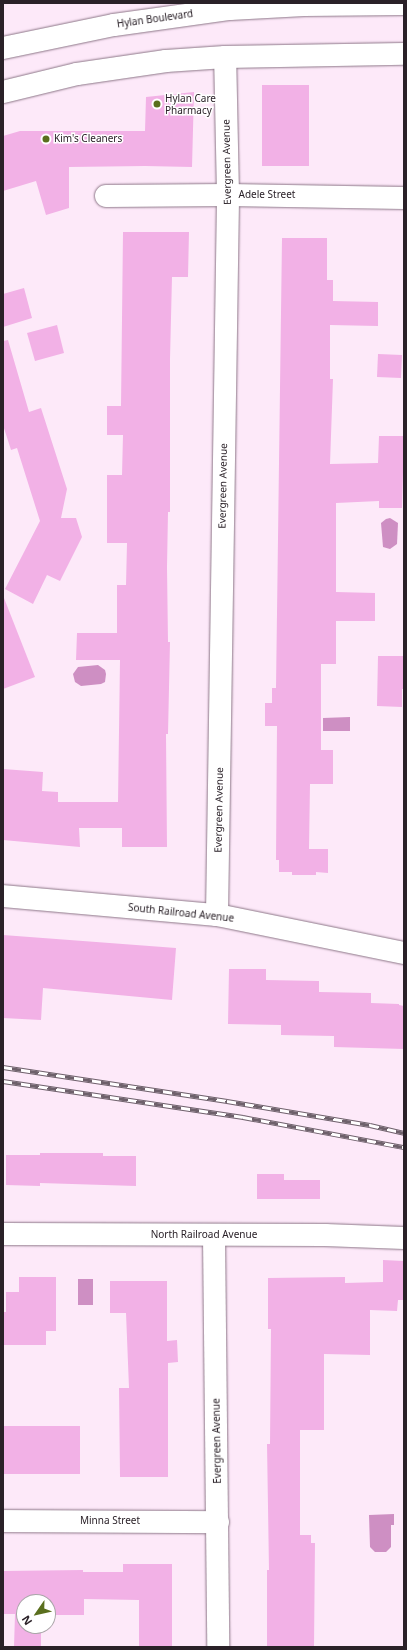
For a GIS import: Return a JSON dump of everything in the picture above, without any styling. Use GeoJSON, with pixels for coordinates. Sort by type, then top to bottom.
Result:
{"type":"FeatureCollection","features":[{"type":"Feature","properties":{"kind":"street","name":"Hylan Boulevard"},"geometry":{"type":"LineString","coordinates":[[3,48],[107,26],[230,6],[404,4]]}},
{"type":"Feature","properties":{"kind":"street"},"geometry":{"type":"LineString","coordinates":[[3,92],[77,74],[120,66],[166,61],[225,57],[404,54]]}},
{"type":"Feature","properties":{"kind":"street","name":"Evergreen Avenue"},"geometry":{"type":"LineString","coordinates":[[217,915],[228,195],[225,57]]}},
{"type":"Feature","properties":{"kind":"street","name":"Adele Street"},"geometry":{"type":"LineString","coordinates":[[106,196],[228,195],[404,198]]}},
{"type":"Feature","properties":{"kind":"street","name":"South Railroad Avenue"},"geometry":{"type":"LineString","coordinates":[[3,896],[217,915],[404,953]]}},
{"type":"Feature","properties":{"kind":"street","name":"North Railroad Avenue"},"geometry":{"type":"LineString","coordinates":[[3,1234],[325,1235],[404,1238]]}},
{"type":"Feature","properties":{"kind":"street","name":"Evergreen Avenue"},"geometry":{"type":"LineString","coordinates":[[214,1235],[218,1522],[218,1647]]}},
{"type":"Feature","properties":{"kind":"street","name":"Minna Street"},"geometry":{"type":"LineString","coordinates":[[3,1521],[218,1522]]}},
{"type":"Feature","properties":{"kind":"shaded area"},"geometry":{"type":"Polygon","coordinates":[[[390,518],[398,523],[397,544],[390,549],[383,547],[381,523],[390,518]]]}},
{"type":"Feature","properties":{"kind":"shaded area"},"geometry":{"type":"Polygon","coordinates":[[[98,665],[105,670],[105,682],[101,684],[81,686],[75,682],[73,674],[78,667],[98,665]]]}},
{"type":"Feature","properties":{"kind":"shaded area"},"geometry":{"type":"Polygon","coordinates":[[[350,717],[350,731],[323,731],[323,718],[350,717]]]}},
{"type":"Feature","properties":{"kind":"shaded area"},"geometry":{"type":"Polygon","coordinates":[[[78,1279],[93,1279],[93,1305],[78,1305],[78,1279]]]}},
{"type":"Feature","properties":{"kind":"shaded area"},"geometry":{"type":"Polygon","coordinates":[[[394,1514],[394,1525],[391,1525],[391,1547],[386,1552],[375,1552],[370,1547],[369,1515],[394,1514]]]}},
{"type":"Feature","properties":{"kind":"building"},"geometry":{"type":"Polygon","coordinates":[[[262,85],[309,85],[309,166],[262,166],[262,85]]]}},
{"type":"Feature","properties":{"kind":"building"},"geometry":{"type":"Polygon","coordinates":[[[194,92],[192,167],[69,167],[69,208],[46,215],[36,181],[3,191],[3,136],[20,131],[145,131],[146,97],[194,92]]]}},
{"type":"Feature","properties":{"kind":"building"},"geometry":{"type":"Polygon","coordinates":[[[123,232],[189,232],[188,277],[172,277],[170,359],[170,512],[168,512],[167,567],[168,642],[170,642],[168,734],[166,734],[167,847],[122,847],[122,828],[79,828],[80,847],[3,840],[3,769],[43,772],[42,791],[58,792],[58,802],[118,802],[120,660],[76,660],[77,633],[117,633],[117,585],[126,585],[127,543],[107,543],[107,475],[122,475],[123,435],[107,435],[107,406],[121,406],[123,232]]]}},
{"type":"Feature","properties":{"kind":"building"},"geometry":{"type":"Polygon","coordinates":[[[282,238],[327,238],[327,280],[333,280],[333,301],[378,302],[378,326],[330,325],[330,379],[333,379],[330,464],[378,463],[379,436],[404,436],[402,508],[379,508],[379,501],[336,503],[336,592],[375,593],[375,621],[336,621],[336,664],[321,664],[321,750],[333,750],[333,784],[310,784],[309,849],[328,849],[328,873],[316,872],[316,875],[292,875],[292,872],[279,872],[279,860],[276,860],[277,726],[265,726],[265,703],[272,703],[272,688],[276,688],[282,238]]]}},
{"type":"Feature","properties":{"kind":"building"},"geometry":{"type":"Polygon","coordinates":[[[24,288],[32,318],[3,327],[3,294],[24,288]]]}},
{"type":"Feature","properties":{"kind":"building"},"geometry":{"type":"Polygon","coordinates":[[[57,325],[64,353],[35,361],[27,333],[57,325]]]}},
{"type":"Feature","properties":{"kind":"building"},"geometry":{"type":"Polygon","coordinates":[[[8,340],[29,412],[41,408],[67,489],[61,518],[76,518],[82,537],[60,581],[47,575],[33,604],[5,589],[40,521],[17,448],[11,450],[3,425],[3,341],[8,340]]]}},
{"type":"Feature","properties":{"kind":"building"},"geometry":{"type":"Polygon","coordinates":[[[378,354],[402,355],[401,378],[377,377],[378,354]]]}},
{"type":"Feature","properties":{"kind":"building"},"geometry":{"type":"Polygon","coordinates":[[[3,598],[35,677],[3,689],[3,598]]]}},
{"type":"Feature","properties":{"kind":"building"},"geometry":{"type":"Polygon","coordinates":[[[378,656],[404,656],[404,689],[402,689],[402,707],[377,706],[378,656]]]}},
{"type":"Feature","properties":{"kind":"building"},"geometry":{"type":"Polygon","coordinates":[[[3,935],[176,948],[172,1000],[43,988],[41,1020],[3,1018],[3,935]]]}},
{"type":"Feature","properties":{"kind":"building"},"geometry":{"type":"Polygon","coordinates":[[[229,969],[266,969],[266,980],[319,981],[319,992],[371,993],[371,1003],[399,1004],[404,1006],[404,1049],[334,1047],[334,1036],[281,1035],[281,1025],[228,1024],[229,969]]]}},
{"type":"Feature","properties":{"kind":"building"},"geometry":{"type":"Polygon","coordinates":[[[40,1153],[103,1153],[103,1156],[136,1156],[136,1186],[40,1183],[40,1186],[6,1185],[6,1155],[40,1155],[40,1153]]]}},
{"type":"Feature","properties":{"kind":"building"},"geometry":{"type":"Polygon","coordinates":[[[257,1174],[284,1174],[284,1180],[320,1180],[320,1199],[257,1199],[257,1174]]]}},
{"type":"Feature","properties":{"kind":"building"},"geometry":{"type":"Polygon","coordinates":[[[383,1260],[404,1261],[404,1300],[398,1300],[397,1311],[370,1310],[370,1355],[324,1354],[324,1430],[300,1430],[300,1535],[311,1535],[311,1543],[315,1543],[314,1647],[267,1647],[267,1570],[269,1570],[267,1444],[270,1444],[271,1329],[268,1329],[268,1278],[345,1277],[345,1283],[383,1282],[383,1260]]]}},
{"type":"Feature","properties":{"kind":"building"},"geometry":{"type":"Polygon","coordinates":[[[19,1277],[56,1277],[56,1331],[46,1331],[46,1345],[3,1345],[3,1312],[6,1312],[6,1292],[19,1292],[19,1277]]]}},
{"type":"Feature","properties":{"kind":"building"},"geometry":{"type":"Polygon","coordinates":[[[110,1281],[167,1281],[167,1341],[177,1340],[178,1362],[168,1363],[168,1477],[120,1477],[119,1388],[129,1388],[126,1313],[110,1313],[110,1281]]]}},
{"type":"Feature","properties":{"kind":"building"},"geometry":{"type":"Polygon","coordinates":[[[3,1426],[80,1426],[80,1474],[3,1474],[3,1426]]]}},
{"type":"Feature","properties":{"kind":"building"},"geometry":{"type":"Polygon","coordinates":[[[123,1564],[172,1564],[172,1647],[139,1647],[139,1600],[84,1599],[84,1615],[56,1615],[56,1594],[16,1594],[16,1634],[41,1634],[41,1647],[14,1647],[15,1614],[3,1614],[3,1571],[83,1570],[83,1572],[123,1572],[123,1564]]]}},
{"type":"Feature","properties":{"kind":"railway"},"geometry":{"type":"LineString","coordinates":[[3,1067],[227,1101],[370,1125],[404,1133]]}},
{"type":"Feature","properties":{"kind":"railway"},"geometry":{"type":"LineString","coordinates":[[3,1081],[243,1117],[404,1147]]}},
{"type":"Feature","properties":{"kind":"place","name":"Hylan Care Pharmacy"},"geometry":{"type":"Point","coordinates":[157,104]}},
{"type":"Feature","properties":{"kind":"place","name":"Kim's Cleaners"},"geometry":{"type":"Point","coordinates":[46,139]}}]}
